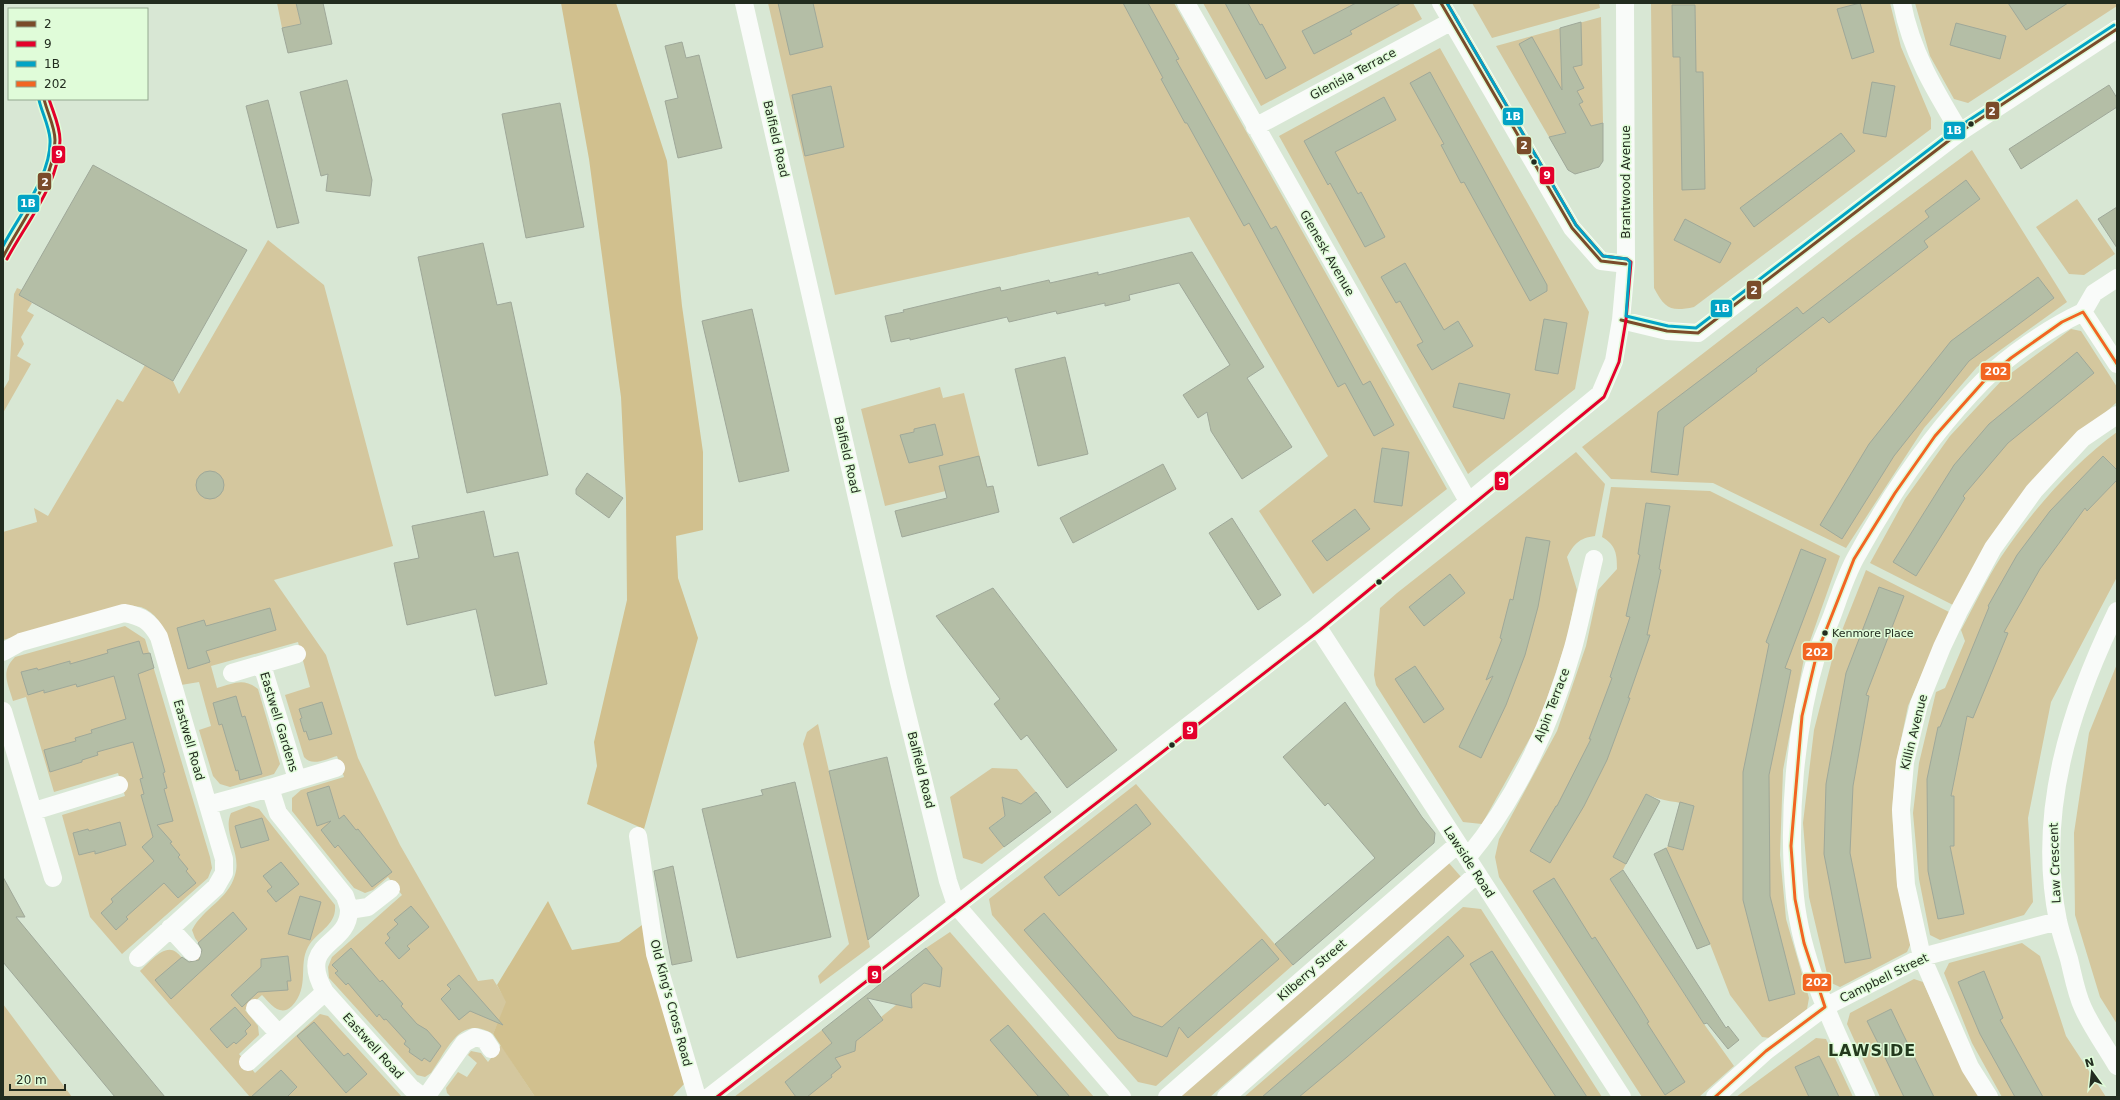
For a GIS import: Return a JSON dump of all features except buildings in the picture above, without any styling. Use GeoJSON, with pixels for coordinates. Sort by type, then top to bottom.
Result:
{"type":"FeatureCollection","features":[{"type":"Feature","properties":{"kind":"street","name":"Balfield Road"},"geometry":{"type":"LineString","coordinates":[[744,3],[899,682],[948,881],[956,905]]}},
{"type":"Feature","properties":{"kind":"street","name":"Glenesk Avenue"},"geometry":{"type":"LineString","coordinates":[[1186,3],[1468,502]]}},
{"type":"Feature","properties":{"kind":"street"},"geometry":{"type":"LineString","coordinates":[[1441,3],[1572,228],[1601,261],[1626,264]]}},
{"type":"Feature","properties":{"kind":"street","name":"Brantwood Avenue"},"geometry":{"type":"LineString","coordinates":[[708,1097],[1317,626],[1600,394],[1614,361],[1621,320],[1626,264],[1625,3]]}},
{"type":"Feature","properties":{"kind":"street"},"geometry":{"type":"LineString","coordinates":[[1902,3],[1913,44],[1925,72],[1960,132]]}},
{"type":"Feature","properties":{"kind":"street","name":"Glenisla Terrace"},"geometry":{"type":"LineString","coordinates":[[1255,127],[1452,21]]}},
{"type":"Feature","properties":{"kind":"street"},"geometry":{"type":"LineString","coordinates":[[1621,320],[1667,331],[1698,333],[1960,132],[2117,28]]}},
{"type":"Feature","properties":{"kind":"street"},"geometry":{"type":"LineString","coordinates":[[1866,1097],[1825,1007],[1804,943],[1795,899],[1791,846],[1794,795],[1802,716],[1817,653],[1854,559],[1895,493],[1935,436],[1984,381],[2012,358],[2062,322],[2084,312],[2094,293],[2117,278]]}},
{"type":"Feature","properties":{"kind":"street"},"geometry":{"type":"LineString","coordinates":[[2084,312],[2117,364]]}},
{"type":"Feature","properties":{"kind":"street","name":"Killin Avenue"},"geometry":{"type":"LineString","coordinates":[[1989,1097],[1970,1067],[1922,958],[1906,885],[1901,810],[1905,762],[1919,704],[1959,611],[1993,548],[2034,490],[2083,438],[2117,415]]}},
{"type":"Feature","properties":{"kind":"street","name":"Alpin Terrace"},"geometry":{"type":"LineString","coordinates":[[1462,851],[1487,833],[1506,802],[1543,732],[1573,648],[1594,559]]}},
{"type":"Feature","properties":{"kind":"street","name":"Law Crescent"},"geometry":{"type":"LineString","coordinates":[[2117,611],[2094,659],[2071,721],[2058,775],[2051,832],[2053,884],[2058,921],[2083,1008],[2117,1066]]}},
{"type":"Feature","properties":{"kind":"street","name":"Eastwell Road"},"geometry":{"type":"LineString","coordinates":[[3,652],[21,642],[124,613],[139,615],[152,624],[159,638],[224,859],[224,873],[216,887],[138,958]]}},
{"type":"Feature","properties":{"kind":"street","name":"Lawside Road"},"geometry":{"type":"LineString","coordinates":[[1317,626],[1622,1097]]}},
{"type":"Feature","properties":{"kind":"street","name":"Eastwell Gardens"},"geometry":{"type":"LineString","coordinates":[[232,673],[297,654]]}},
{"type":"Feature","properties":{"kind":"street","name":"Eastwell Gardens"},"geometry":{"type":"LineString","coordinates":[[262,665],[297,779]]}},
{"type":"Feature","properties":{"kind":"street"},"geometry":{"type":"LineString","coordinates":[[3,711],[53,878]]}},
{"type":"Feature","properties":{"kind":"street","name":"Eastwell Gardens"},"geometry":{"type":"LineString","coordinates":[[270,788],[336,768]]}},
{"type":"Feature","properties":{"kind":"street"},"geometry":{"type":"LineString","coordinates":[[34,811],[119,785]]}},
{"type":"Feature","properties":{"kind":"street"},"geometry":{"type":"LineString","coordinates":[[208,805],[270,788],[278,812],[344,896],[349,910],[368,907],[391,889]]}},
{"type":"Feature","properties":{"kind":"street","name":"Old King's Cross Road"},"geometry":{"type":"LineString","coordinates":[[638,836],[655,954],[697,1097]]}},
{"type":"Feature","properties":{"kind":"street","name":"Kilberry Street"},"geometry":{"type":"LineString","coordinates":[[1167,1097],[1462,851]]}},
{"type":"Feature","properties":{"kind":"street"},"geometry":{"type":"LineString","coordinates":[[1226,1097],[1477,874]]}},
{"type":"Feature","properties":{"kind":"street"},"geometry":{"type":"LineString","coordinates":[[956,905],[1122,1097]]}},
{"type":"Feature","properties":{"kind":"street","name":"Eastwell Road"},"geometry":{"type":"LineString","coordinates":[[349,910],[345,927],[323,949],[316,962],[316,977],[325,992],[410,1088],[423,1097]]}},
{"type":"Feature","properties":{"kind":"street","name":"Campbell Street"},"geometry":{"type":"LineString","coordinates":[[1715,1097],[1766,1051],[1825,1007],[1922,958],[2058,921]]}},
{"type":"Feature","properties":{"kind":"street"},"geometry":{"type":"LineString","coordinates":[[170,928],[192,952]]}},
{"type":"Feature","properties":{"kind":"street"},"geometry":{"type":"LineString","coordinates":[[248,1062],[325,992]]}},
{"type":"Feature","properties":{"kind":"street"},"geometry":{"type":"LineString","coordinates":[[255,1008],[279,1034]]}},
{"type":"Feature","properties":{"kind":"street"},"geometry":{"type":"LineString","coordinates":[[426,1097],[464,1043],[475,1037],[485,1040],[491,1049]]}},
{"type":"Feature","properties":{"kind":"shaded area"},"geometry":{"type":"Polygon","coordinates":[[[277,3],[296,3],[301,24],[282,28],[277,3]]]}},
{"type":"Feature","properties":{"kind":"shaded area"},"geometry":{"type":"Polygon","coordinates":[[[561,3],[616,3],[667,161],[682,306],[703,452],[703,530],[676,536],[678,578],[698,638],[644,829],[587,804],[597,766],[594,742],[627,600],[626,499],[621,397],[589,159],[561,3]]]}},
{"type":"Feature","properties":{"kind":"shaded area"},"geometry":{"type":"Polygon","coordinates":[[[768,3],[1174,3],[1447,489],[1313,594],[1259,511],[1328,456],[1189,217],[835,295],[768,3]]]}},
{"type":"Feature","properties":{"kind":"shaded area"},"geometry":{"type":"Polygon","coordinates":[[[1203,3],[1413,3],[1422,19],[1261,106],[1203,3]]]}},
{"type":"Feature","properties":{"kind":"shaded area"},"geometry":{"type":"Polygon","coordinates":[[[1472,3],[1599,3],[1600,8],[1492,38],[1472,3]]]}},
{"type":"Feature","properties":{"kind":"shaded area"},"geometry":{"type":"Polygon","coordinates":[[[1651,3],[1890,3],[1901,47],[1931,118],[1931,129],[1694,307],[1680,309],[1674,309],[1665,305],[1654,288],[1651,3]]]}},
{"type":"Feature","properties":{"kind":"shaded area"},"geometry":{"type":"Polygon","coordinates":[[[1915,3],[2117,3],[2117,6],[1968,103],[1954,99],[1930,56],[1915,3]]]}},
{"type":"Feature","properties":{"kind":"shaded area"},"geometry":{"type":"Polygon","coordinates":[[[1601,17],[1603,123],[1549,137],[1496,46],[1601,17]]]}},
{"type":"Feature","properties":{"kind":"shaded area"},"geometry":{"type":"Polygon","coordinates":[[[1440,48],[1589,312],[1575,389],[1468,474],[1279,136],[1440,48]]]}},
{"type":"Feature","properties":{"kind":"shaded area"},"geometry":{"type":"Polygon","coordinates":[[[1972,150],[2067,302],[1977,367],[1924,428],[1846,548],[1713,483],[1611,479],[1582,447],[1846,243],[1972,150]]]}},
{"type":"Feature","properties":{"kind":"shaded area"},"geometry":{"type":"Polygon","coordinates":[[[2077,199],[2115,254],[2084,275],[2069,274],[2036,227],[2077,199]]]}},
{"type":"Feature","properties":{"kind":"shaded area"},"geometry":{"type":"Polygon","coordinates":[[[268,240],[324,285],[393,546],[274,580],[326,655],[358,758],[400,845],[478,981],[493,979],[507,1002],[493,1034],[482,1029],[472,1028],[463,1031],[449,1045],[431,1073],[425,1077],[417,1075],[329,978],[328,967],[332,957],[402,895],[388,877],[373,890],[365,893],[354,888],[292,811],[292,798],[301,790],[344,777],[337,756],[315,762],[307,760],[304,757],[285,695],[310,687],[298,642],[211,666],[217,688],[233,683],[243,682],[253,685],[258,689],[280,764],[274,774],[230,787],[220,784],[213,776],[199,730],[211,726],[199,682],[181,685],[169,640],[158,620],[150,612],[141,607],[122,606],[3,640],[3,532],[37,522],[34,508],[48,516],[117,399],[123,402],[145,365],[173,381],[179,394],[268,240]]]}},
{"type":"Feature","properties":{"kind":"shaded area"},"geometry":{"type":"Polygon","coordinates":[[[17,288],[22,290],[20,295],[32,303],[27,311],[34,315],[21,337],[24,344],[17,356],[31,364],[3,413],[3,390],[9,380],[14,294],[17,288]]]}},
{"type":"Feature","properties":{"kind":"shaded area"},"geometry":{"type":"Polygon","coordinates":[[[2071,329],[2081,331],[2117,387],[2117,402],[2052,461],[1953,605],[1870,563],[1905,499],[1950,436],[2003,379],[2071,329]]]}},
{"type":"Feature","properties":{"kind":"shaded area"},"geometry":{"type":"Polygon","coordinates":[[[940,387],[943,398],[964,393],[986,481],[885,506],[861,409],[940,387]]]}},
{"type":"Feature","properties":{"kind":"shaded area"},"geometry":{"type":"Polygon","coordinates":[[[2117,432],[2117,577],[2051,702],[2028,818],[2033,902],[2024,915],[1940,940],[1930,935],[1919,879],[1913,813],[1919,763],[1936,692],[1945,688],[1965,641],[1961,630],[2001,557],[2039,506],[2084,459],[2117,432]]]}},
{"type":"Feature","properties":{"kind":"shaded area"},"geometry":{"type":"Polygon","coordinates":[[[1576,452],[1605,484],[1595,536],[1585,538],[1578,542],[1567,557],[1577,590],[1567,639],[1539,722],[1482,824],[1463,822],[1376,685],[1374,675],[1380,608],[1576,452]]]}},
{"type":"Feature","properties":{"kind":"shaded area"},"geometry":{"type":"Polygon","coordinates":[[[1611,487],[1710,491],[1840,556],[1804,658],[1783,770],[1780,855],[1786,919],[1809,998],[1807,1009],[1770,1038],[1762,1037],[1730,995],[1710,944],[1666,848],[1668,846],[1683,850],[1694,806],[1658,799],[1646,794],[1613,857],[1626,864],[1623,870],[1610,879],[1704,1024],[1734,1066],[1699,1097],[1642,1097],[1499,877],[1495,857],[1499,839],[1557,731],[1586,646],[1598,590],[1617,569],[1615,550],[1607,540],[1602,537],[1611,487]]]}},
{"type":"Feature","properties":{"kind":"shaded area"},"geometry":{"type":"Polygon","coordinates":[[[1866,570],[1949,612],[1908,706],[1896,764],[1892,811],[1897,884],[1911,943],[1907,952],[1840,987],[1829,982],[1809,897],[1803,823],[1814,730],[1835,648],[1866,570]]]}},
{"type":"Feature","properties":{"kind":"shaded area"},"geometry":{"type":"Polygon","coordinates":[[[125,626],[145,639],[212,868],[208,878],[122,954],[90,917],[62,815],[125,796],[118,773],[54,792],[26,697],[13,701],[7,683],[6,673],[10,662],[15,657],[125,626]]]}},
{"type":"Feature","properties":{"kind":"shaded area"},"geometry":{"type":"Polygon","coordinates":[[[2117,664],[2117,1024],[2100,997],[2075,915],[2074,833],[2089,733],[2117,664]]]}},
{"type":"Feature","properties":{"kind":"shaded area"},"geometry":{"type":"Polygon","coordinates":[[[818,724],[870,947],[820,984],[818,976],[849,944],[803,744],[807,732],[818,724]]]}},
{"type":"Feature","properties":{"kind":"shaded area"},"geometry":{"type":"Polygon","coordinates":[[[992,768],[1017,769],[1036,792],[1017,807],[1008,799],[1003,803],[1008,813],[989,828],[1004,847],[982,864],[963,858],[950,797],[992,768]]]}},
{"type":"Feature","properties":{"kind":"shaded area"},"geometry":{"type":"Polygon","coordinates":[[[1136,784],[1293,965],[1156,1086],[1138,1082],[992,915],[989,899],[1136,784]]]}},
{"type":"Feature","properties":{"kind":"shaded area"},"geometry":{"type":"Polygon","coordinates":[[[249,806],[259,809],[335,905],[335,912],[330,923],[308,947],[305,954],[301,991],[292,1006],[288,1009],[279,1010],[262,995],[245,1010],[258,1026],[259,1035],[239,1054],[255,1073],[320,1014],[328,1016],[402,1097],[250,1097],[140,971],[156,956],[166,950],[176,952],[187,964],[203,949],[195,938],[192,930],[202,916],[221,898],[232,884],[235,875],[236,859],[230,836],[229,821],[231,813],[249,806]]]}},
{"type":"Feature","properties":{"kind":"shaded area"},"geometry":{"type":"Polygon","coordinates":[[[1448,862],[1462,878],[1210,1097],[1177,1097],[1448,862]]]}},
{"type":"Feature","properties":{"kind":"shaded area"},"geometry":{"type":"Polygon","coordinates":[[[548,901],[572,950],[619,942],[642,925],[684,1084],[672,1097],[535,1097],[493,1034],[506,1002],[497,985],[548,901]]]}},
{"type":"Feature","properties":{"kind":"shaded area"},"geometry":{"type":"Polygon","coordinates":[[[1463,907],[1481,909],[1602,1097],[1244,1097],[1463,907]]]}},
{"type":"Feature","properties":{"kind":"shaded area"},"geometry":{"type":"Polygon","coordinates":[[[950,932],[1094,1097],[734,1097],[822,1030],[838,1051],[851,1041],[859,1039],[883,1020],[881,1017],[901,1001],[905,1007],[910,1006],[907,996],[928,980],[933,986],[939,985],[936,974],[942,968],[926,948],[950,932]]]}},
{"type":"Feature","properties":{"kind":"shaded area"},"geometry":{"type":"Polygon","coordinates":[[[2022,943],[2040,956],[2066,1036],[2106,1097],[2002,1097],[1972,1043],[1944,973],[1949,963],[2022,943]]]}},
{"type":"Feature","properties":{"kind":"shaded area"},"geometry":{"type":"Polygon","coordinates":[[[1914,979],[1923,982],[1962,1069],[1981,1097],[1880,1097],[1847,1024],[1850,1013],[1914,979]]]}},
{"type":"Feature","properties":{"kind":"shaded area"},"geometry":{"type":"Polygon","coordinates":[[[3,1004],[72,1097],[3,1097],[3,1004]]]}},
{"type":"Feature","properties":{"kind":"shaded area"},"geometry":{"type":"Polygon","coordinates":[[[1816,1038],[1826,1039],[1853,1097],[1736,1097],[1816,1038]]]}},
{"type":"Feature","properties":{"kind":"shaded area"},"geometry":{"type":"Polygon","coordinates":[[[501,1045],[535,1097],[451,1097],[447,1093],[446,1088],[458,1072],[467,1077],[477,1063],[468,1055],[471,1051],[481,1053],[488,1062],[501,1045]]]}},
{"type":"Feature","properties":{"kind":"transit line","name":"2"},"geometry":{"type":"LineString","coordinates":[[1441,3],[1572,228],[1601,261],[1626,264]]}},
{"type":"Feature","properties":{"kind":"transit line","name":"9"},"geometry":{"type":"LineString","coordinates":[[717,1097],[1320,630],[1604,397],[1619,362],[1626,320],[1631,262],[1627,259],[1603,256],[1576,225],[1447,3]]}},
{"type":"Feature","properties":{"kind":"transit line","name":"1B"},"geometry":{"type":"LineString","coordinates":[[1447,3],[1576,225],[1603,256],[1627,259],[1630,262],[1626,316],[1668,326],[1696,328],[1957,128],[2114,25]]}},
{"type":"Feature","properties":{"kind":"transit line","name":"2"},"geometry":{"type":"LineString","coordinates":[[1621,320],[1667,331],[1698,333],[1960,132],[2117,29]]}},
{"type":"Feature","properties":{"kind":"transit line","name":"1B"},"geometry":{"type":"LineString","coordinates":[[3,246],[33,194],[46,167],[50,139],[39,100]]}},
{"type":"Feature","properties":{"kind":"transit line","name":"2"},"geometry":{"type":"LineString","coordinates":[[3,257],[43,186],[53,155],[55,135],[44,100]]}},
{"type":"Feature","properties":{"kind":"transit line","name":"9"},"geometry":{"type":"LineString","coordinates":[[7,259],[41,202],[59,156],[60,135],[58,124],[49,100]]}},
{"type":"Feature","properties":{"kind":"transit line","name":"202"},"geometry":{"type":"LineString","coordinates":[[1715,1097],[1766,1051],[1825,1007],[1804,943],[1795,899],[1791,846],[1802,716],[1817,653],[1854,559],[1895,493],[1935,436],[1984,381],[2011,358],[2062,322],[2083,312],[2117,364]]}},
{"type":"Feature","properties":{"kind":"place","name":"Kenmore Place"},"geometry":{"type":"Point","coordinates":[1825,633]}},
{"type":"Feature","properties":{"kind":"district","name":"LAWSIDE"},"geometry":{"type":"Point","coordinates":[1872,1050]}}]}
